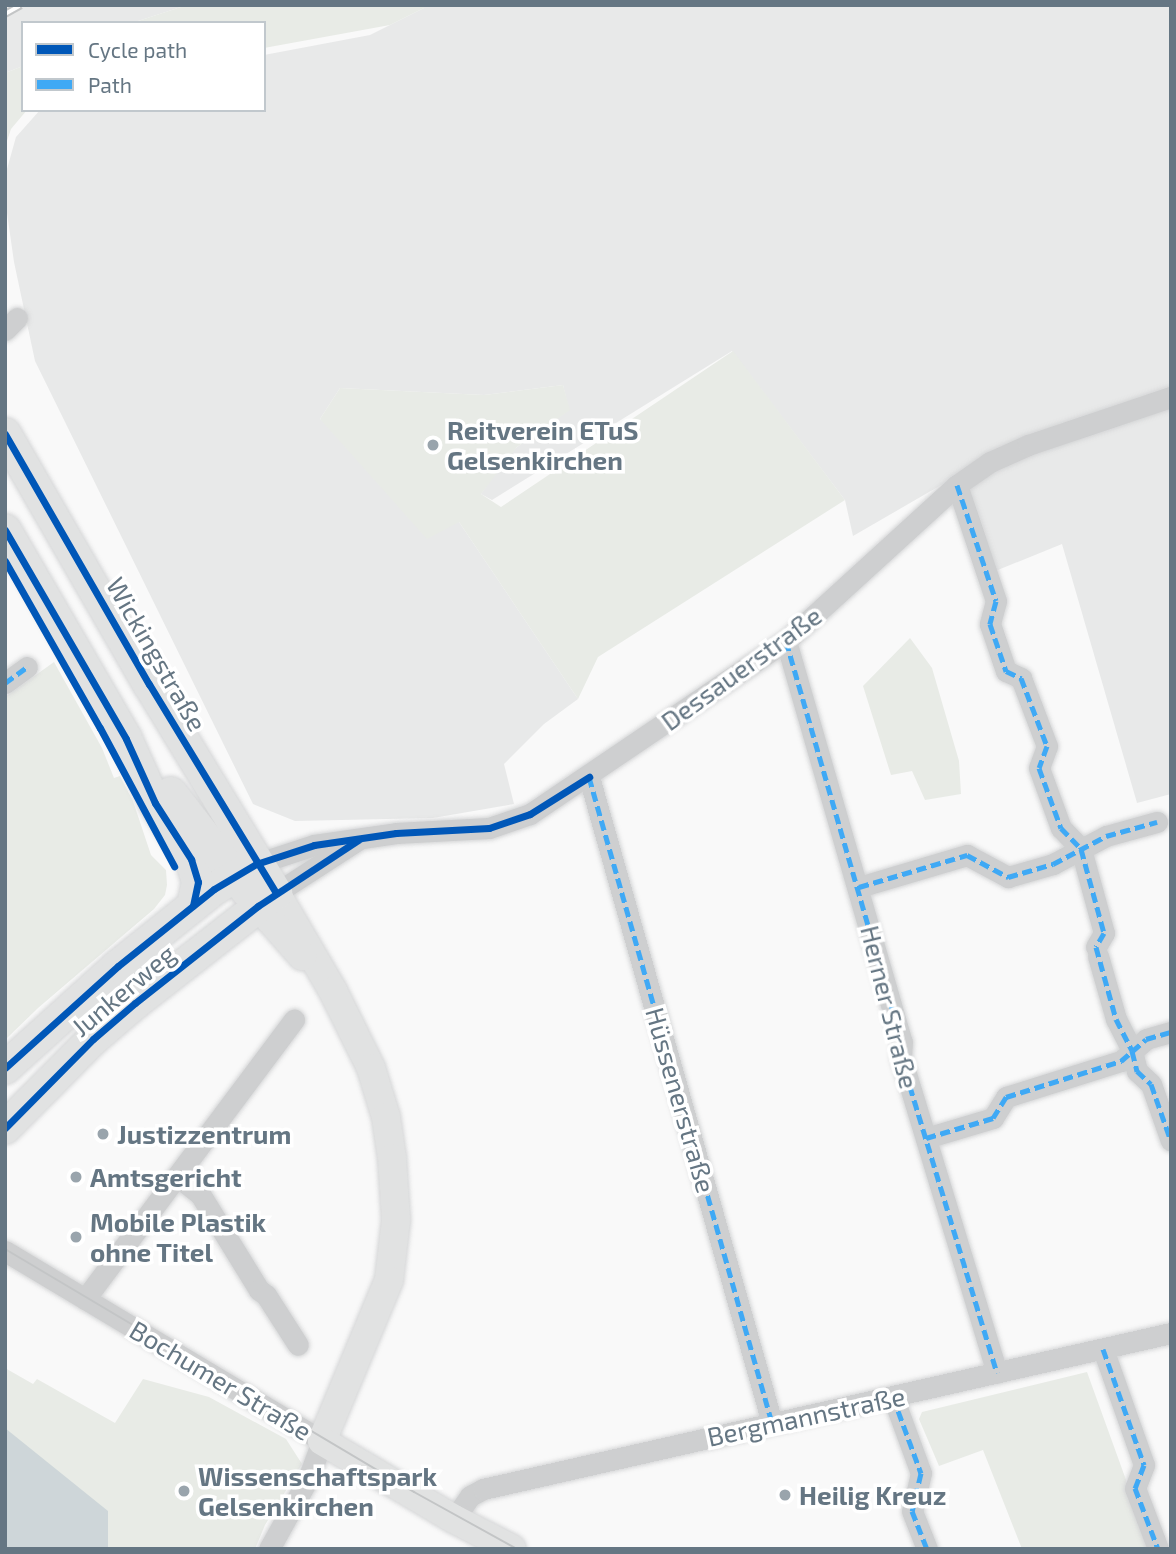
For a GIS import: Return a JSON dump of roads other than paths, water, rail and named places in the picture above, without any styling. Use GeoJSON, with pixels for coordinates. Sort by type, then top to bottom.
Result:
{"type":"FeatureCollection","features":[{"type":"Feature","properties":{"kind":"main road","name":"Wickingstraße"},"geometry":{"type":"LineString","coordinates":[[5,434],[246,870],[267,900]]}},
{"type":"Feature","properties":{"kind":"main road","name":"Wickingstraße"},"geometry":{"type":"LineString","coordinates":[[5,530],[126,739],[155,803],[197,871],[198,882],[193,905]]}},
{"type":"Feature","properties":{"kind":"main road","name":"Wickingstraße"},"geometry":{"type":"LineString","coordinates":[[126,739],[246,870]]}},
{"type":"Feature","properties":{"kind":"main road","name":"Junkerweg"},"geometry":{"type":"LineString","coordinates":[[5,1068],[118,966],[193,905],[246,870]]}},
{"type":"Feature","properties":{"kind":"main road","name":"Junkerweg"},"geometry":{"type":"LineString","coordinates":[[5,1128],[93,1040],[267,900]]}},
{"type":"Feature","properties":{"kind":"main road"},"geometry":{"type":"LineString","coordinates":[[267,900],[296,950],[323,975],[372,1068],[388,1130],[396,1220],[393,1253],[382,1303],[336,1402],[322,1441]]}},
{"type":"Feature","properties":{"kind":"main road","name":"Bochumer Straße"},"geometry":{"type":"LineString","coordinates":[[322,1441],[454,1519],[512,1549]]}},
{"type":"Feature","properties":{"kind":"street","name":"Dessauerstraße"},"geometry":{"type":"LineString","coordinates":[[246,870],[314,845],[397,833],[468,831],[508,823],[549,804],[786,641],[957,485],[990,462],[1028,445],[1171,397]]}},
{"type":"Feature","properties":{"kind":"street"},"geometry":{"type":"LineString","coordinates":[[957,485],[996,601],[989,624],[1006,671],[1021,678],[1046,746],[1039,768],[1061,828],[1081,849],[1104,933],[1097,951],[1116,1019],[1132,1051],[1137,1071],[1151,1084],[1171,1141]]}},
{"type":"Feature","properties":{"kind":"street","name":"Herner Straße"},"geometry":{"type":"LineString","coordinates":[[786,641],[859,887],[901,1042],[901,1057],[997,1373]]}},
{"type":"Feature","properties":{"kind":"street"},"geometry":{"type":"LineString","coordinates":[[5,683],[27,667]]}},
{"type":"Feature","properties":{"kind":"street","name":"Hüssenerstraße"},"geometry":{"type":"LineString","coordinates":[[589,777],[772,1423]]}},
{"type":"Feature","properties":{"kind":"street"},"geometry":{"type":"LineString","coordinates":[[859,887],[967,855],[1008,877],[1053,864],[1106,836],[1157,822]]}},
{"type":"Feature","properties":{"kind":"street","name":"Dessauerstraße"},"geometry":{"type":"LineString","coordinates":[[267,900],[338,856],[358,840]]}},
{"type":"Feature","properties":{"kind":"street"},"geometry":{"type":"LineString","coordinates":[[85,1299],[294,1020]]}},
{"type":"Feature","properties":{"kind":"street"},"geometry":{"type":"LineString","coordinates":[[926,1138],[993,1118],[1006,1097],[1121,1061],[1146,1040],[1171,1032]]}},
{"type":"Feature","properties":{"kind":"street"},"geometry":{"type":"LineString","coordinates":[[178,1177],[200,1194],[259,1290],[266,1295],[298,1345]]}},
{"type":"Feature","properties":{"kind":"street","name":"Bochumer Straße"},"geometry":{"type":"LineString","coordinates":[[5,1251],[322,1441]]}},
{"type":"Feature","properties":{"kind":"street","name":"Bergmannstraße"},"geometry":{"type":"LineString","coordinates":[[454,1519],[470,1496],[483,1489],[1171,1334]]}},
{"type":"Feature","properties":{"kind":"street"},"geometry":{"type":"LineString","coordinates":[[1102,1349],[1144,1465],[1135,1488],[1158,1549]]}},
{"type":"Feature","properties":{"kind":"street"},"geometry":{"type":"LineString","coordinates":[[893,1397],[921,1473],[912,1511],[927,1549]]}},
{"type":"Feature","properties":{"kind":"street"},"geometry":{"type":"LineString","coordinates":[[269,1549],[308,1479],[322,1441]]}},
{"type":"Feature","properties":{"kind":"tram line"},"geometry":{"type":"LineString","coordinates":[[5,1249],[414,1492],[517,1549]]}},
{"type":"Feature","properties":{"kind":"railway"},"geometry":{"type":"LineString","coordinates":[[5,14],[21,5]]}},
{"type":"Feature","properties":{"kind":"place","name":"Reitverein ETuS Gelsenkirchen"},"geometry":{"type":"Point","coordinates":[433,445]}},
{"type":"Feature","properties":{"kind":"place","name":"Justizzentrum"},"geometry":{"type":"Point","coordinates":[103,1134]}},
{"type":"Feature","properties":{"kind":"place","name":"Amtsgericht"},"geometry":{"type":"Point","coordinates":[76,1177]}},
{"type":"Feature","properties":{"kind":"place","name":"Mobile Plastik ohne Titel"},"geometry":{"type":"Point","coordinates":[76,1237]}},
{"type":"Feature","properties":{"kind":"place","name":"Wissenschaftspark Gelsenkirchen"},"geometry":{"type":"Point","coordinates":[184,1491]}},
{"type":"Feature","properties":{"kind":"place","name":"Heilig Kreuz"},"geometry":{"type":"Point","coordinates":[785,1495]}}]}
